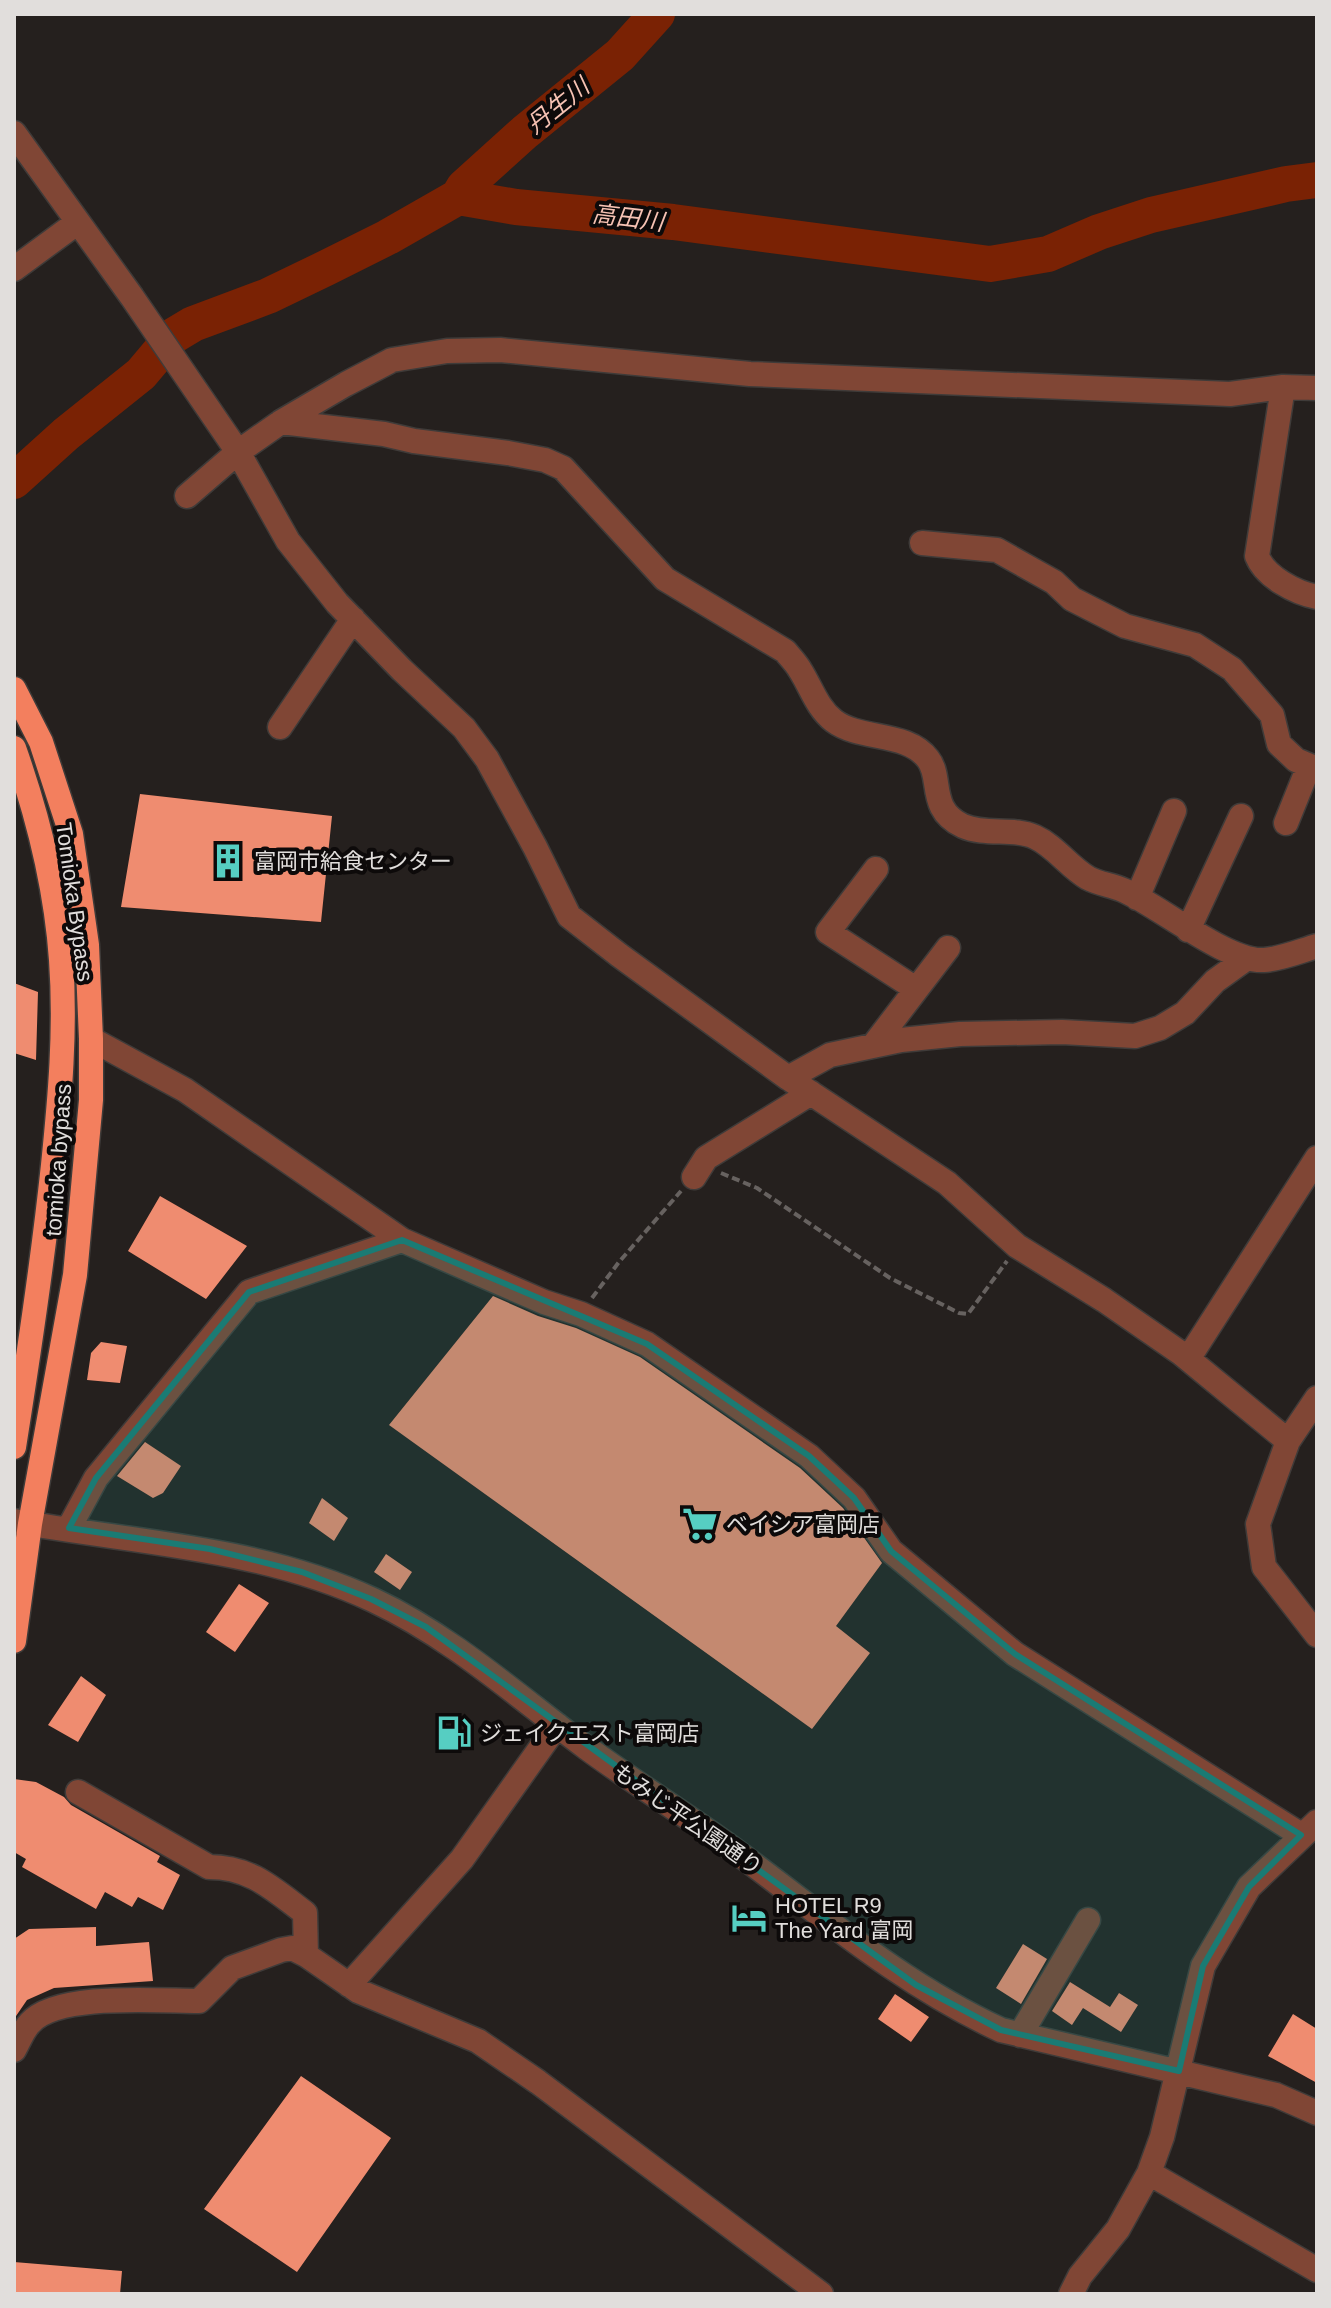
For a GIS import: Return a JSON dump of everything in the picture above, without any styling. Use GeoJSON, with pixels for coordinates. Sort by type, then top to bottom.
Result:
{"type":"FeatureCollection","features":[{"type":"Feature","properties":{"kind":"highway","name":"tomioka bypass"},"geometry":{"type":"LineString","coordinates":[[14,689],[41,742],[71,834],[87,945],[91,1039],[91,1100],[75,1275],[22,1522],[14,1641]]}},
{"type":"Feature","properties":{"kind":"highway","name":"Tomioka Bypass"},"geometry":{"type":"LineString","coordinates":[[14,749],[44,843],[61,958],[63,1036],[60,1098],[41,1281],[14,1447]]}},
{"type":"Feature","properties":{"kind":"street"},"geometry":{"type":"LineString","coordinates":[[14,133],[233,445],[288,541],[353,619],[464,728],[487,759],[569,916],[788,1078],[947,1183],[1017,1246],[1104,1300],[1188,1359],[1288,1441]]}},
{"type":"Feature","properties":{"kind":"street"},"geometry":{"type":"LineString","coordinates":[[14,269],[78,222]]}},
{"type":"Feature","properties":{"kind":"street"},"geometry":{"type":"LineString","coordinates":[[187,496],[233,445],[392,360],[447,351],[500,350],[781,375],[1230,394],[1283,387],[1317,388]]}},
{"type":"Feature","properties":{"kind":"street"},"geometry":{"type":"LineString","coordinates":[[1283,387],[1257,556],[1260,565],[1270,574],[1306,595],[1317,597]]}},
{"type":"Feature","properties":{"kind":"street"},"geometry":{"type":"LineString","coordinates":[[281,422],[508,453],[545,460],[563,468],[665,579],[785,651],[836,723],[898,741],[928,758],[933,768],[936,797],[963,826],[992,832],[1023,832],[1039,839],[1091,880],[1123,890],[1188,930],[1247,958],[1264,960],[1317,946]]}},
{"type":"Feature","properties":{"kind":"street"},"geometry":{"type":"LineString","coordinates":[[922,543],[997,550],[1054,582],[1072,599],[1125,626],[1195,645],[1232,669],[1272,715],[1279,744],[1296,760],[1313,768],[1286,823]]}},
{"type":"Feature","properties":{"kind":"street"},"geometry":{"type":"LineString","coordinates":[[280,727],[353,619]]}},
{"type":"Feature","properties":{"kind":"street"},"geometry":{"type":"LineString","coordinates":[[1137,898],[1174,811]]}},
{"type":"Feature","properties":{"kind":"street"},"geometry":{"type":"LineString","coordinates":[[1188,930],[1241,816]]}},
{"type":"Feature","properties":{"kind":"street"},"geometry":{"type":"LineString","coordinates":[[876,869],[828,932],[916,989]]}},
{"type":"Feature","properties":{"kind":"street"},"geometry":{"type":"LineString","coordinates":[[873,1046],[948,948]]}},
{"type":"Feature","properties":{"kind":"street"},"geometry":{"type":"LineString","coordinates":[[788,1078],[830,1055],[960,1034],[1062,1032],[1135,1036],[1160,1028],[1185,1013],[1215,981],[1247,958]]}},
{"type":"Feature","properties":{"kind":"street"},"geometry":{"type":"LineString","coordinates":[[91,1039],[185,1090],[402,1240],[647,1344],[809,1456],[854,1498],[891,1551],[1015,1654],[1309,1828],[1249,1887],[1203,1966],[1162,2137],[1149,2173],[1118,2229],[1080,2276],[1071,2294]]}},
{"type":"Feature","properties":{"kind":"street"},"geometry":{"type":"LineString","coordinates":[[694,1177],[706,1158],[811,1093]]}},
{"type":"Feature","properties":{"kind":"street"},"geometry":{"type":"LineString","coordinates":[[1188,1359],[1317,1158]]}},
{"type":"Feature","properties":{"kind":"street"},"geometry":{"type":"LineString","coordinates":[[69,1528],[96,1478],[249,1292],[402,1240]]}},
{"type":"Feature","properties":{"kind":"street"},"geometry":{"type":"LineString","coordinates":[[1317,1398],[1288,1441],[1258,1524],[1264,1567],[1317,1635]]}},
{"type":"Feature","properties":{"kind":"street","name":"もみじ平公園通り"},"geometry":{"type":"LineString","coordinates":[[22,1522],[210,1549],[302,1572],[371,1599],[426,1627],[916,1985],[961,2012],[1001,2030],[1276,2095],[1317,2113]]}},
{"type":"Feature","properties":{"kind":"street"},"geometry":{"type":"LineString","coordinates":[[349,1985],[462,1859],[557,1725]]}},
{"type":"Feature","properties":{"kind":"street"},"geometry":{"type":"LineString","coordinates":[[78,1792],[209,1867],[225,1867],[257,1876],[305,1913],[306,1955]]}},
{"type":"Feature","properties":{"kind":"street"},"geometry":{"type":"LineString","coordinates":[[1020,2035],[1088,1920]]}},
{"type":"Feature","properties":{"kind":"street"},"geometry":{"type":"LineString","coordinates":[[14,2050],[30,2022],[50,2008],[105,2001],[199,2001],[232,1968],[292,1948],[349,1985],[382,2002],[424,2016],[478,2041],[538,2082],[821,2294]]}},
{"type":"Feature","properties":{"kind":"street"},"geometry":{"type":"LineString","coordinates":[[1149,2173],[1317,2270]]}},
{"type":"Feature","properties":{"kind":"path"},"geometry":{"type":"LineString","coordinates":[[581,1314],[619,1262],[700,1171],[717,1171],[757,1188],[890,1278],[959,1313],[968,1314],[1017,1246]]}},
{"type":"Feature","properties":{"kind":"highlighted area"},"geometry":{"type":"Polygon","coordinates":[[[402,1240],[647,1344],[809,1456],[854,1498],[891,1551],[1015,1654],[1301,1835],[1249,1887],[1203,1966],[1179,2071],[1001,2030],[916,1985],[426,1627],[371,1599],[302,1572],[210,1549],[69,1528],[74,1515],[96,1478],[249,1292],[402,1240]]]}},
{"type":"Feature","properties":{"kind":"building","name":"富岡市給食センター"},"geometry":{"type":"Polygon","coordinates":[[[140,794],[332,816],[321,922],[121,907],[140,794]]]}},
{"type":"Feature","properties":{"kind":"building"},"geometry":{"type":"Polygon","coordinates":[[[14,983],[38,992],[36,1060],[14,1053],[14,983]]]}},
{"type":"Feature","properties":{"kind":"building"},"geometry":{"type":"Polygon","coordinates":[[[160,1196],[247,1246],[206,1299],[128,1251],[160,1196]]]}},
{"type":"Feature","properties":{"kind":"building","name":"ベイシア富岡店"},"geometry":{"type":"Polygon","coordinates":[[[493,1296],[640,1357],[800,1468],[843,1508],[882,1563],[836,1626],[870,1653],[812,1729],[389,1425],[493,1296]]]}},
{"type":"Feature","properties":{"kind":"building"},"geometry":{"type":"Polygon","coordinates":[[[101,1342],[127,1346],[120,1383],[87,1380],[91,1353],[101,1342]]]}},
{"type":"Feature","properties":{"kind":"building"},"geometry":{"type":"Polygon","coordinates":[[[145,1442],[181,1466],[163,1493],[153,1498],[117,1476],[145,1442]]]}},
{"type":"Feature","properties":{"kind":"building"},"geometry":{"type":"Polygon","coordinates":[[[322,1498],[348,1518],[334,1541],[309,1523],[322,1498]]]}},
{"type":"Feature","properties":{"kind":"building"},"geometry":{"type":"Polygon","coordinates":[[[386,1554],[412,1572],[400,1590],[374,1572],[386,1554]]]}},
{"type":"Feature","properties":{"kind":"building"},"geometry":{"type":"Polygon","coordinates":[[[239,1584],[269,1603],[235,1652],[206,1632],[239,1584]]]}},
{"type":"Feature","properties":{"kind":"building"},"geometry":{"type":"Polygon","coordinates":[[[81,1676],[106,1695],[78,1742],[48,1725],[81,1676]]]}},
{"type":"Feature","properties":{"kind":"building"},"geometry":{"type":"Polygon","coordinates":[[[14,1779],[36,1782],[160,1856],[157,1862],[180,1875],[163,1910],[138,1897],[132,1907],[105,1892],[96,1909],[22,1867],[26,1859],[14,1852],[14,1779]]]}},
{"type":"Feature","properties":{"kind":"building"},"geometry":{"type":"Polygon","coordinates":[[[96,1927],[96,1946],[149,1942],[153,1981],[54,1988],[27,2000],[14,2019],[14,1939],[29,1929],[96,1927]]]}},
{"type":"Feature","properties":{"kind":"building"},"geometry":{"type":"Polygon","coordinates":[[[1023,1944],[1047,1959],[1021,2004],[996,1988],[1023,1944]]]}},
{"type":"Feature","properties":{"kind":"building"},"geometry":{"type":"Polygon","coordinates":[[[1070,1982],[1110,2007],[1119,1993],[1138,2005],[1121,2032],[1083,2008],[1072,2025],[1052,2011],[1070,1982]]]}},
{"type":"Feature","properties":{"kind":"building"},"geometry":{"type":"Polygon","coordinates":[[[895,1994],[929,2017],[911,2042],[878,2019],[895,1994]]]}},
{"type":"Feature","properties":{"kind":"building"},"geometry":{"type":"Polygon","coordinates":[[[1293,2014],[1317,2029],[1317,2083],[1268,2056],[1293,2014]]]}},
{"type":"Feature","properties":{"kind":"building"},"geometry":{"type":"Polygon","coordinates":[[[301,2076],[391,2138],[297,2272],[204,2209],[301,2076]]]}},
{"type":"Feature","properties":{"kind":"building"},"geometry":{"type":"Polygon","coordinates":[[[14,2262],[122,2271],[120,2294],[14,2294],[14,2262]]]}},
{"type":"Feature","properties":{"kind":"waterway","name":"丹生川"},"geometry":{"type":"LineString","coordinates":[[458,197],[464,187],[525,132],[620,55],[657,14]]}},
{"type":"Feature","properties":{"kind":"waterway","name":"高田川"},"geometry":{"type":"LineString","coordinates":[[14,481],[66,434],[141,374],[173,336],[193,324],[268,296],[326,268],[458,197],[516,207],[673,222],[990,264],[1048,254],[1099,232],[1151,215],[1286,184],[1317,180]]}},
{"type":"Feature","properties":{"kind":"place","name":"富岡市給食センター"},"geometry":{"type":"Point","coordinates":[228,861]}},
{"type":"Feature","properties":{"kind":"place","name":"ベイシア富岡店"},"geometry":{"type":"Point","coordinates":[700,1524]}},
{"type":"Feature","properties":{"kind":"place","name":"ジェイクエスト富岡店"},"geometry":{"type":"Point","coordinates":[454,1733]}},
{"type":"Feature","properties":{"kind":"place","name":"HOTEL R9 The Yard 富岡"},"geometry":{"type":"Point","coordinates":[749,1918]}}]}
